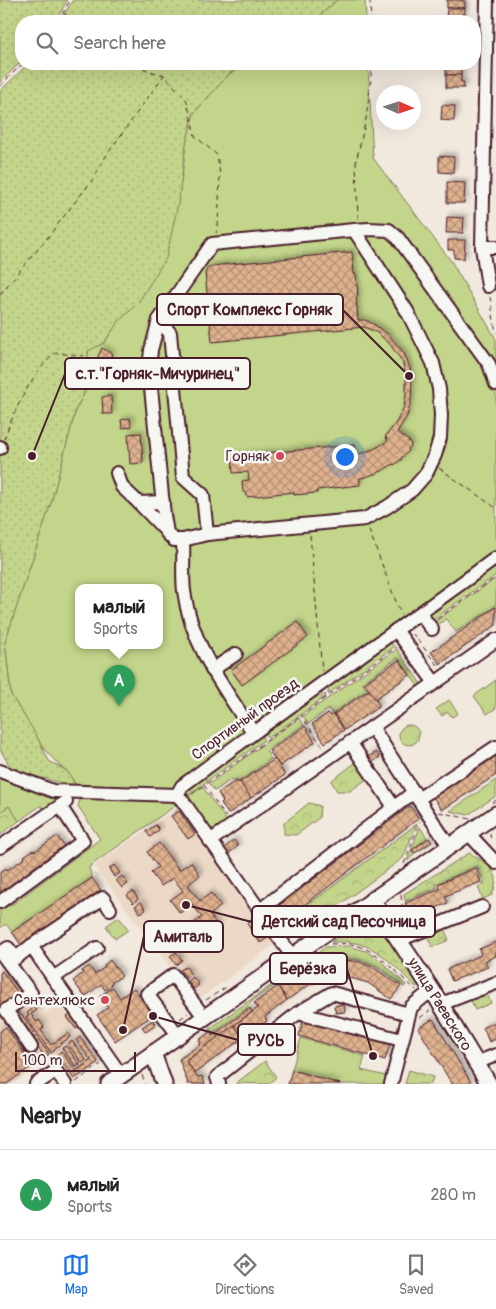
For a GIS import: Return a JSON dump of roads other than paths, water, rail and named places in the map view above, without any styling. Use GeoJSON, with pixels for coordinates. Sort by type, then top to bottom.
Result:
{"type":"FeatureCollection","features":[{"type":"Feature","properties":{"kind":"main road"},"geometry":{"type":"LineString","coordinates":[[113,1082],[449,846],[469,826],[496,814]]}},
{"type":"Feature","properties":{"kind":"main road","name":"улица Раевского"},"geometry":{"type":"LineString","coordinates":[[372,900],[402,936],[428,993],[441,1004],[489,1084]]}},
{"type":"Feature","properties":{"kind":"main road"},"geometry":{"type":"LineString","coordinates":[[153,1053],[164,1084]]}},
{"type":"Feature","properties":{"kind":"street"},"geometry":{"type":"LineString","coordinates":[[486,0],[490,112],[482,247],[488,286]]}},
{"type":"Feature","properties":{"kind":"street"},"geometry":{"type":"LineString","coordinates":[[118,473],[122,487],[174,540],[183,540],[207,534],[365,519],[412,490],[426,474],[432,463],[440,438],[439,389],[432,363],[408,311],[356,230]]}},
{"type":"Feature","properties":{"kind":"street"},"geometry":{"type":"LineString","coordinates":[[167,532],[149,369],[151,350],[159,320],[212,244],[356,230],[389,230],[398,238],[488,364],[496,384]]}},
{"type":"Feature","properties":{"kind":"street"},"geometry":{"type":"LineString","coordinates":[[482,247],[496,247]]}},
{"type":"Feature","properties":{"kind":"street"},"geometry":{"type":"LineString","coordinates":[[159,320],[170,333],[183,477],[203,495],[207,534]]}},
{"type":"Feature","properties":{"kind":"street"},"geometry":{"type":"LineString","coordinates":[[139,503],[163,502]]}},
{"type":"Feature","properties":{"kind":"street"},"geometry":{"type":"LineString","coordinates":[[183,540],[184,590],[190,618],[212,670],[253,732]]}},
{"type":"Feature","properties":{"kind":"street","name":"Спортивный проезд"},"geometry":{"type":"LineString","coordinates":[[180,798],[182,786],[253,732],[496,558]]}},
{"type":"Feature","properties":{"kind":"street"},"geometry":{"type":"LineString","coordinates":[[420,614],[430,627]]}},
{"type":"Feature","properties":{"kind":"street"},"geometry":{"type":"LineString","coordinates":[[400,627],[410,638],[435,683]]}},
{"type":"Feature","properties":{"kind":"street"},"geometry":{"type":"LineString","coordinates":[[210,840],[496,640]]}},
{"type":"Feature","properties":{"kind":"street"},"geometry":{"type":"LineString","coordinates":[[212,670],[236,654]]}},
{"type":"Feature","properties":{"kind":"street"},"geometry":{"type":"LineString","coordinates":[[372,727],[449,846]]}},
{"type":"Feature","properties":{"kind":"street"},"geometry":{"type":"LineString","coordinates":[[350,742],[394,807]]}},
{"type":"Feature","properties":{"kind":"street"},"geometry":{"type":"LineString","coordinates":[[260,910],[394,807],[416,796],[496,747]]}},
{"type":"Feature","properties":{"kind":"street"},"geometry":{"type":"LineString","coordinates":[[0,771],[53,791],[180,798],[292,956]]}},
{"type":"Feature","properties":{"kind":"street"},"geometry":{"type":"LineString","coordinates":[[0,847],[81,793]]}},
{"type":"Feature","properties":{"kind":"street"},"geometry":{"type":"LineString","coordinates":[[0,902],[83,841],[60,806]]}},
{"type":"Feature","properties":{"kind":"street"},"geometry":{"type":"LineString","coordinates":[[469,826],[496,863]]}},
{"type":"Feature","properties":{"kind":"street"},"geometry":{"type":"LineString","coordinates":[[31,1047],[6,1010],[31,993],[1,953],[8,948],[16,958],[103,898],[110,909]]}},
{"type":"Feature","properties":{"kind":"street"},"geometry":{"type":"LineString","coordinates":[[402,936],[482,907]]}},
{"type":"Feature","properties":{"kind":"street"},"geometry":{"type":"LineString","coordinates":[[31,946],[53,978],[113,1082]]}},
{"type":"Feature","properties":{"kind":"street"},"geometry":{"type":"LineString","coordinates":[[53,978],[97,948]]}},
{"type":"Feature","properties":{"kind":"street"},"geometry":{"type":"LineString","coordinates":[[178,1035],[147,994],[173,975],[204,1017]]}},
{"type":"Feature","properties":{"kind":"street"},"geometry":{"type":"LineString","coordinates":[[441,1004],[496,983]]}},
{"type":"Feature","properties":{"kind":"street"},"geometry":{"type":"LineString","coordinates":[[219,1084],[217,1076],[298,1013],[332,993],[409,1014]]}},
{"type":"Feature","properties":{"kind":"street"},"geometry":{"type":"LineString","coordinates":[[392,1084],[411,1007],[428,993]]}},
{"type":"Feature","properties":{"kind":"street"},"geometry":{"type":"LineString","coordinates":[[298,1013],[402,1040]]}},
{"type":"Feature","properties":{"kind":"street"},"geometry":{"type":"LineString","coordinates":[[476,1064],[496,1055]]}},
{"type":"Feature","properties":{"kind":"street"},"geometry":{"type":"LineString","coordinates":[[36,1084],[56,1070],[65,1084]]}},
{"type":"Feature","properties":{"kind":"place","name":"Спорт Комплекс Горняк"},"geometry":{"type":"Point","coordinates":[409,376]}},
{"type":"Feature","properties":{"kind":"place","name":"с.т.\"Горняк-Мичуринец\""},"geometry":{"type":"Point","coordinates":[32,456]}},
{"type":"Feature","properties":{"kind":"place","name":"Горняк"},"geometry":{"type":"Point","coordinates":[280,456]}},
{"type":"Feature","properties":{"kind":"place","name":"малый"},"geometry":{"type":"Point","coordinates":[119,706]}},
{"type":"Feature","properties":{"kind":"place","name":"Детский сад Песочница"},"geometry":{"type":"Point","coordinates":[186,905]}},
{"type":"Feature","properties":{"kind":"place","name":"Сантехлюкс"},"geometry":{"type":"Point","coordinates":[105,1000]}},
{"type":"Feature","properties":{"kind":"place","name":"РУСЬ"},"geometry":{"type":"Point","coordinates":[153,1016]}},
{"type":"Feature","properties":{"kind":"place","name":"Амиталь"},"geometry":{"type":"Point","coordinates":[123,1030]}},
{"type":"Feature","properties":{"kind":"place","name":"Берёзка"},"geometry":{"type":"Point","coordinates":[373,1056]}}]}
